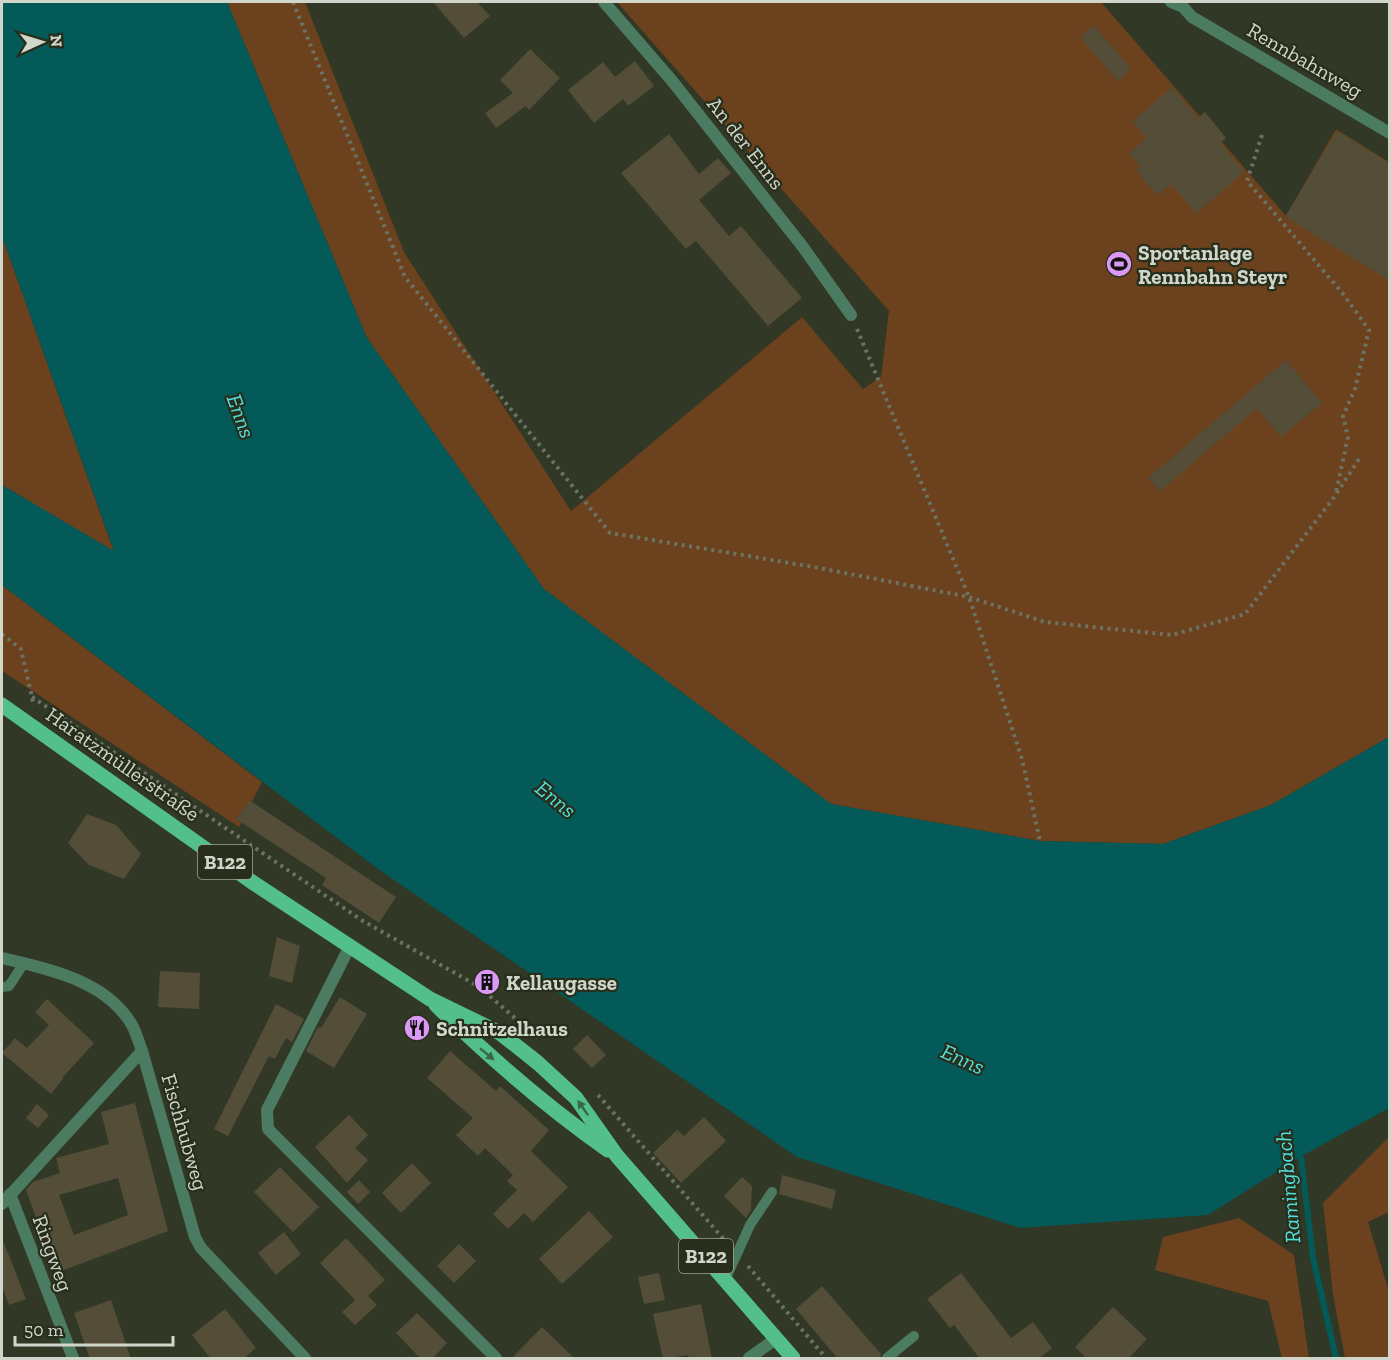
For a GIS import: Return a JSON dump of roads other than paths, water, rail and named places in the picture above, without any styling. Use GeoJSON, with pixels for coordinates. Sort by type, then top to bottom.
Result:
{"type":"FeatureCollection","features":[{"type":"Feature","properties":{"kind":"main road","name":"Haratzmüllerstraße"},"geometry":{"type":"LineString","coordinates":[[2,705],[252,882],[430,999],[500,1033],[538,1063],[576,1098],[617,1156],[726,1278],[793,1359]]}},
{"type":"Feature","properties":{"kind":"main road","name":"Haratzmüllerstraße"},"geometry":{"type":"LineString","coordinates":[[430,999],[477,1046],[560,1116],[617,1156]]}},
{"type":"Feature","properties":{"kind":"street","name":"An der Enns"},"geometry":{"type":"LineString","coordinates":[[604,2],[673,82],[830,282],[851,315]]}},
{"type":"Feature","properties":{"kind":"street","name":"Rennbahnweg"},"geometry":{"type":"LineString","coordinates":[[1171,2],[1185,4],[1192,17],[1389,133]]}},
{"type":"Feature","properties":{"kind":"street"},"geometry":{"type":"LineString","coordinates":[[350,946],[267,1110],[268,1129],[496,1359]]}},
{"type":"Feature","properties":{"kind":"street","name":"Fischhubweg"},"geometry":{"type":"LineString","coordinates":[[2,958],[69,976],[104,993],[132,1024],[142,1051],[195,1237],[201,1248],[305,1359]]}},
{"type":"Feature","properties":{"kind":"street"},"geometry":{"type":"LineString","coordinates":[[6,1199],[142,1051]]}},
{"type":"Feature","properties":{"kind":"street","name":"Ringweg"},"geometry":{"type":"LineString","coordinates":[[6,1199],[73,1359]]}},
{"type":"Feature","properties":{"kind":"street"},"geometry":{"type":"LineString","coordinates":[[749,1359],[777,1338]]}},
{"type":"Feature","properties":{"kind":"lane"},"geometry":{"type":"LineString","coordinates":[[2,987],[9,986],[24,963]]}},
{"type":"Feature","properties":{"kind":"lane"},"geometry":{"type":"LineString","coordinates":[[726,1278],[750,1225],[772,1192]]}},
{"type":"Feature","properties":{"kind":"lane"},"geometry":{"type":"LineString","coordinates":[[887,1359],[914,1336]]}},
{"type":"Feature","properties":{"kind":"water","name":"Enns"},"geometry":{"type":"Polygon","coordinates":[[[2,2],[227,2],[367,338],[544,589],[831,804],[1040,841],[1163,844],[1271,805],[1389,737],[1389,1108],[1300,1157],[1208,1215],[1020,1228],[797,1157],[378,869],[2,585],[2,485],[114,551],[2,236],[2,2]]]}},
{"type":"Feature","properties":{"kind":"waterway","name":"Ramingbach"},"geometry":{"type":"LineString","coordinates":[[1300,1149],[1313,1258],[1336,1358]]}},
{"type":"Feature","properties":{"kind":"place","name":"Sportanlage Rennbahn Steyr"},"geometry":{"type":"Point","coordinates":[1119,264]}},
{"type":"Feature","properties":{"kind":"place","name":"Kellaugasse"},"geometry":{"type":"Point","coordinates":[487,982]}},
{"type":"Feature","properties":{"kind":"place","name":"Schnitzelhaus"},"geometry":{"type":"Point","coordinates":[417,1028]}}]}
